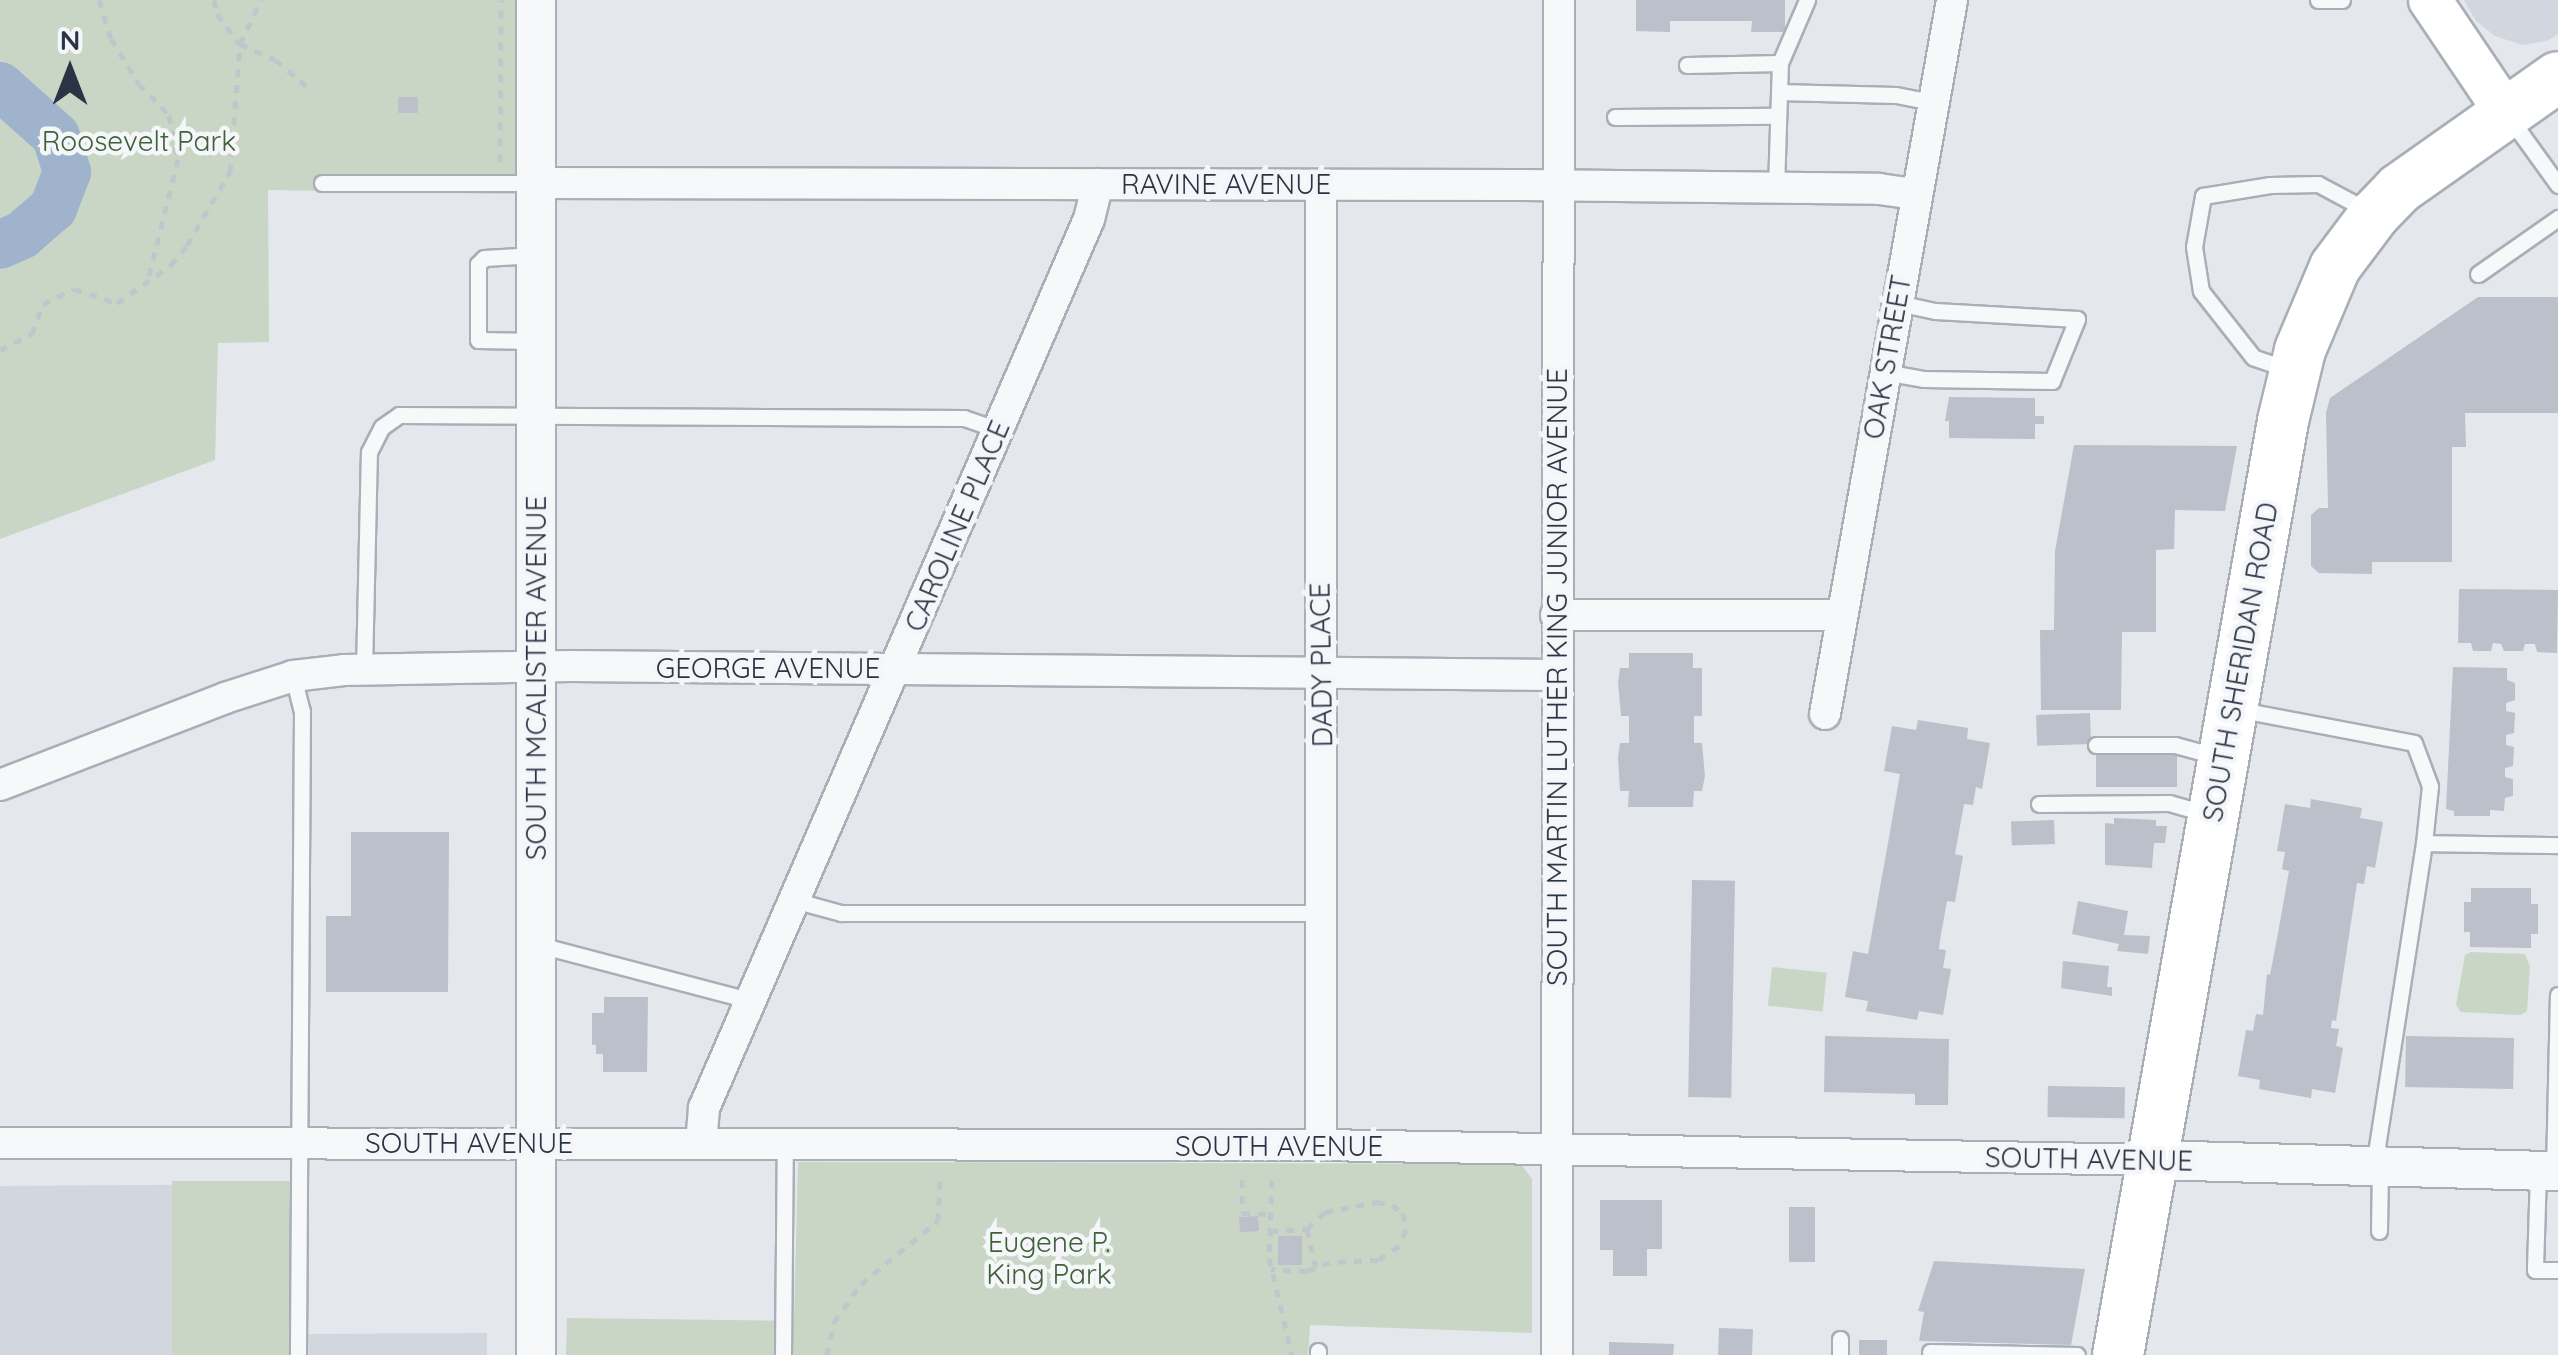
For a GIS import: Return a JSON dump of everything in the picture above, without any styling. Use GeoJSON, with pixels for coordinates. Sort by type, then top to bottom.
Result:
{"type":"FeatureCollection","features":[{"type":"Feature","properties":{"kind":"highway","name":"SOUTH SHERIDAN ROAD"},"geometry":{"type":"LineString","coordinates":[[2118,1355],[2294,372],[2335,267],[2374,215],[2400,190],[2558,77]]}},
{"type":"Feature","properties":{"kind":"main road"},"geometry":{"type":"LineString","coordinates":[[2430,0],[2507,114]]}},
{"type":"Feature","properties":{"kind":"street","name":"SOUTH MCALISTER AVENUE"},"geometry":{"type":"LineString","coordinates":[[536,0],[536,1355]]}},
{"type":"Feature","properties":{"kind":"street","name":"SOUTH MARTIN LUTHER KING JUNIOR AVENUE"},"geometry":{"type":"LineString","coordinates":[[1557,1355],[1560,0]]}},
{"type":"Feature","properties":{"kind":"street","name":"OAK STREET"},"geometry":{"type":"LineString","coordinates":[[1825,714],[1952,0]]}},
{"type":"Feature","properties":{"kind":"street","name":"RAVINE AVENUE"},"geometry":{"type":"LineString","coordinates":[[536,183],[1557,186],[1879,189],[1915,194]]}},
{"type":"Feature","properties":{"kind":"street","name":"CAROLINE PLACE"},"geometry":{"type":"LineString","coordinates":[[701,1143],[704,1108],[1089,220],[1098,184]]}},
{"type":"Feature","properties":{"kind":"street","name":"DADY PLACE"},"geometry":{"type":"LineString","coordinates":[[1321,185],[1321,1146]]}},
{"type":"Feature","properties":{"kind":"street"},"geometry":{"type":"LineString","coordinates":[[1556,615],[1842,615]]}},
{"type":"Feature","properties":{"kind":"street","name":"GEORGE AVENUE"},"geometry":{"type":"LineString","coordinates":[[0,785],[293,676],[364,670],[895,668],[1556,675]]}},
{"type":"Feature","properties":{"kind":"street","name":"SOUTH AVENUE"},"geometry":{"type":"LineString","coordinates":[[0,1143],[1556,1148],[2550,1170]]}},
{"type":"Feature","properties":{"kind":"lane"},"geometry":{"type":"LineString","coordinates":[[1776,188],[1780,63],[1808,0]]}},
{"type":"Feature","properties":{"kind":"lane"},"geometry":{"type":"LineString","coordinates":[[2318,0],[2342,0]]}},
{"type":"Feature","properties":{"kind":"lane"},"geometry":{"type":"LineString","coordinates":[[1687,64],[1780,63]]}},
{"type":"Feature","properties":{"kind":"lane"},"geometry":{"type":"LineString","coordinates":[[1779,92],[1896,95],[1932,102]]}},
{"type":"Feature","properties":{"kind":"lane"},"geometry":{"type":"LineString","coordinates":[[2507,114],[2558,185]]}},
{"type":"Feature","properties":{"kind":"lane"},"geometry":{"type":"LineString","coordinates":[[1615,117],[1778,116]]}},
{"type":"Feature","properties":{"kind":"lane"},"geometry":{"type":"LineString","coordinates":[[322,183],[536,183]]}},
{"type":"Feature","properties":{"kind":"lane"},"geometry":{"type":"LineString","coordinates":[[2294,372],[2253,357],[2200,291],[2194,247],[2203,196],[2318,184],[2348,196],[2374,215]]}},
{"type":"Feature","properties":{"kind":"lane"},"geometry":{"type":"LineString","coordinates":[[2478,274],[2558,218]]}},
{"type":"Feature","properties":{"kind":"lane"},"geometry":{"type":"LineString","coordinates":[[536,255],[484,258],[478,264],[478,340],[536,341]]}},
{"type":"Feature","properties":{"kind":"lane"},"geometry":{"type":"LineString","coordinates":[[1884,372],[1924,379],[2052,381],[2077,319],[1932,310],[1896,303]]}},
{"type":"Feature","properties":{"kind":"lane"},"geometry":{"type":"LineString","coordinates":[[364,670],[366,470],[376,435],[399,415],[964,418],[998,430]]}},
{"type":"Feature","properties":{"kind":"lane"},"geometry":{"type":"LineString","coordinates":[[293,676],[302,711],[298,1355]]}},
{"type":"Feature","properties":{"kind":"lane"},"geometry":{"type":"LineString","coordinates":[[2232,708],[2414,743],[2430,786],[2376,1167],[2379,1231]]}},
{"type":"Feature","properties":{"kind":"lane"},"geometry":{"type":"LineString","coordinates":[[2096,745],[2175,745],[2223,758]]}},
{"type":"Feature","properties":{"kind":"lane"},"geometry":{"type":"LineString","coordinates":[[2039,804],[2169,803],[2213,816]]}},
{"type":"Feature","properties":{"kind":"lane"},"geometry":{"type":"LineString","coordinates":[[2424,842],[2558,845]]}},
{"type":"Feature","properties":{"kind":"lane"},"geometry":{"type":"LineString","coordinates":[[797,900],[841,912],[1320,913]]}},
{"type":"Feature","properties":{"kind":"lane"},"geometry":{"type":"LineString","coordinates":[[536,944],[753,1001]]}},
{"type":"Feature","properties":{"kind":"lane"},"geometry":{"type":"LineString","coordinates":[[2558,995],[2550,1170],[2535,1270],[2558,1270]]}},
{"type":"Feature","properties":{"kind":"lane"},"geometry":{"type":"LineString","coordinates":[[783,1355],[785,1144]]}},
{"type":"Feature","properties":{"kind":"lane"},"geometry":{"type":"LineString","coordinates":[[1930,1352],[2077,1355]]}},
{"type":"Feature","properties":{"kind":"path"},"geometry":{"type":"LineString","coordinates":[[100,0],[111,39],[139,84],[168,116],[178,159],[148,280]]}},
{"type":"Feature","properties":{"kind":"path"},"geometry":{"type":"LineString","coordinates":[[214,0],[217,14],[240,44],[276,60],[312,91]]}},
{"type":"Feature","properties":{"kind":"path"},"geometry":{"type":"LineString","coordinates":[[0,350],[32,334],[43,304],[74,289],[117,303],[170,265],[187,245],[230,172],[240,44],[261,0]]}},
{"type":"Feature","properties":{"kind":"path"},"geometry":{"type":"LineString","coordinates":[[500,163],[501,0]]}},
{"type":"Feature","properties":{"kind":"path"},"geometry":{"type":"LineString","coordinates":[[827,1355],[834,1322],[861,1284],[938,1221],[940,1178]]}},
{"type":"Feature","properties":{"kind":"path"},"geometry":{"type":"LineString","coordinates":[[1242,1180],[1242,1213],[1271,1214]]}},
{"type":"Feature","properties":{"kind":"path"},"geometry":{"type":"LineString","coordinates":[[1272,1180],[1271,1269],[1292,1355]]}},
{"type":"Feature","properties":{"kind":"path"},"geometry":{"type":"LineString","coordinates":[[1270,1231],[1307,1229],[1325,1212],[1377,1202],[1392,1205],[1403,1213],[1406,1230],[1398,1246],[1384,1258],[1271,1269]]}},
{"type":"Feature","properties":{"kind":"path"},"geometry":{"type":"LineString","coordinates":[[1307,1229],[1316,1267]]}},
{"type":"Feature","properties":{"kind":"shaded area"},"geometry":{"type":"Polygon","coordinates":[[[2464,0],[2558,0],[2558,34],[2547,41],[2522,45],[2495,36],[2476,21],[2464,0]]]}},
{"type":"Feature","properties":{"kind":"shaded area"},"geometry":{"type":"Polygon","coordinates":[[[305,1184],[306,1334],[487,1333],[487,1355],[0,1355],[0,1186],[305,1184]]]}},
{"type":"Feature","properties":{"kind":"green space","name":"Roosevelt Park"},"geometry":{"type":"Polygon","coordinates":[[[0,0],[517,0],[517,194],[268,190],[269,342],[218,343],[215,460],[0,539],[0,0]]]}},
{"type":"Feature","properties":{"kind":"green space"},"geometry":{"type":"Polygon","coordinates":[[[2525,954],[2530,966],[2527,1011],[2521,1015],[2461,1012],[2456,1005],[2465,955],[2525,954]]]}},
{"type":"Feature","properties":{"kind":"green space"},"geometry":{"type":"Polygon","coordinates":[[[1772,967],[1827,973],[1823,1012],[1768,1006],[1772,967]]]}},
{"type":"Feature","properties":{"kind":"green space","name":"Eugene P. King Park"},"geometry":{"type":"Polygon","coordinates":[[[798,1162],[1521,1164],[1532,1179],[1532,1333],[1310,1325],[1308,1355],[566,1355],[567,1318],[794,1321],[798,1162]]]}},
{"type":"Feature","properties":{"kind":"green space"},"geometry":{"type":"Polygon","coordinates":[[[172,1181],[292,1181],[292,1355],[172,1355],[172,1181]]]}},
{"type":"Feature","properties":{"kind":"building"},"geometry":{"type":"Polygon","coordinates":[[[1636,0],[1785,0],[1785,32],[1751,32],[1752,21],[1670,21],[1670,32],[1636,31],[1636,0]]]}},
{"type":"Feature","properties":{"kind":"building"},"geometry":{"type":"Polygon","coordinates":[[[398,97],[418,97],[418,113],[398,113],[398,97]]]}},
{"type":"Feature","properties":{"kind":"building"},"geometry":{"type":"Polygon","coordinates":[[[2478,297],[2558,297],[2558,413],[2465,413],[2466,447],[2452,447],[2452,562],[2372,562],[2372,574],[2319,573],[2311,566],[2311,515],[2319,508],[2328,508],[2326,413],[2330,398],[2478,297]]]}},
{"type":"Feature","properties":{"kind":"building"},"geometry":{"type":"Polygon","coordinates":[[[1949,397],[2035,398],[2035,416],[2044,416],[2044,424],[2035,424],[2035,439],[1949,438],[1949,421],[1945,421],[1949,397]]]}},
{"type":"Feature","properties":{"kind":"building"},"geometry":{"type":"Polygon","coordinates":[[[2074,445],[2237,446],[2225,511],[2175,510],[2174,549],[2156,550],[2156,632],[2122,632],[2121,710],[2041,710],[2040,630],[2054,630],[2055,551],[2074,445]]]}},
{"type":"Feature","properties":{"kind":"building"},"geometry":{"type":"Polygon","coordinates":[[[2459,589],[2558,590],[2557,653],[2537,652],[2535,644],[2525,644],[2523,651],[2504,651],[2501,644],[2493,643],[2491,651],[2473,651],[2471,643],[2458,643],[2459,589]]]}},
{"type":"Feature","properties":{"kind":"building"},"geometry":{"type":"Polygon","coordinates":[[[1629,653],[1693,653],[1693,668],[1702,668],[1702,716],[1694,716],[1694,743],[1702,743],[1705,776],[1702,791],[1694,791],[1693,807],[1628,807],[1629,791],[1620,791],[1618,757],[1620,743],[1629,743],[1629,716],[1621,716],[1618,682],[1620,668],[1629,668],[1629,653]]]}},
{"type":"Feature","properties":{"kind":"building"},"geometry":{"type":"Polygon","coordinates":[[[2453,667],[2507,668],[2507,680],[2515,683],[2515,700],[2506,703],[2506,711],[2515,713],[2514,733],[2506,735],[2506,745],[2514,747],[2513,766],[2505,768],[2505,777],[2513,779],[2513,796],[2505,798],[2504,811],[2490,810],[2490,816],[2454,816],[2454,811],[2446,809],[2453,667]]]}},
{"type":"Feature","properties":{"kind":"building"},"geometry":{"type":"Polygon","coordinates":[[[2090,713],[2091,744],[2037,746],[2036,715],[2090,713]]]}},
{"type":"Feature","properties":{"kind":"building"},"geometry":{"type":"Polygon","coordinates":[[[1918,720],[1968,728],[1967,739],[1990,743],[1982,789],[1976,787],[1973,805],[1964,804],[1955,854],[1963,856],[1955,902],[1947,901],[1940,940],[1939,949],[1946,950],[1943,968],[1951,969],[1943,1015],[1919,1011],[1917,1020],[1866,1011],[1868,1001],[1845,997],[1853,951],[1868,954],[1890,832],[1900,774],[1884,771],[1892,726],[1916,730],[1918,720]]]}},
{"type":"Feature","properties":{"kind":"building"},"geometry":{"type":"Polygon","coordinates":[[[2096,754],[2177,754],[2177,787],[2096,787],[2096,754]]]}},
{"type":"Feature","properties":{"kind":"building"},"geometry":{"type":"Polygon","coordinates":[[[2311,799],[2362,808],[2360,818],[2383,822],[2375,868],[2367,866],[2364,884],[2357,883],[2336,1021],[2332,1020],[2331,1028],[2339,1029],[2336,1046],[2343,1048],[2335,1093],[2312,1089],[2311,1098],[2259,1089],[2260,1080],[2238,1076],[2246,1030],[2253,1031],[2256,1014],[2263,1015],[2267,974],[2270,975],[2289,871],[2282,869],[2285,852],[2277,851],[2285,804],[2310,808],[2311,799]]]}},
{"type":"Feature","properties":{"kind":"building"},"geometry":{"type":"Polygon","coordinates":[[[2114,818],[2156,820],[2156,826],[2167,826],[2165,843],[2154,843],[2152,868],[2105,865],[2105,823],[2114,824],[2114,818]]]}},
{"type":"Feature","properties":{"kind":"building"},"geometry":{"type":"Polygon","coordinates":[[[2054,820],[2055,844],[2012,845],[2011,822],[2054,820]]]}},
{"type":"Feature","properties":{"kind":"building"},"geometry":{"type":"Polygon","coordinates":[[[351,832],[449,832],[448,992],[326,992],[326,916],[351,916],[351,832]]]}},
{"type":"Feature","properties":{"kind":"building"},"geometry":{"type":"Polygon","coordinates":[[[1692,880],[1735,881],[1731,1098],[1688,1097],[1692,880]]]}},
{"type":"Feature","properties":{"kind":"building"},"geometry":{"type":"Polygon","coordinates":[[[2471,888],[2531,888],[2531,904],[2538,904],[2538,934],[2531,934],[2531,948],[2470,947],[2470,932],[2464,932],[2464,902],[2471,902],[2471,888]]]}},
{"type":"Feature","properties":{"kind":"building"},"geometry":{"type":"Polygon","coordinates":[[[2078,901],[2128,911],[2124,935],[2150,936],[2148,954],[2117,951],[2119,944],[2072,934],[2078,901]]]}},
{"type":"Feature","properties":{"kind":"building"},"geometry":{"type":"Polygon","coordinates":[[[2063,961],[2109,966],[2107,987],[2112,987],[2112,996],[2061,988],[2063,961]]]}},
{"type":"Feature","properties":{"kind":"building"},"geometry":{"type":"Polygon","coordinates":[[[604,997],[648,997],[647,1072],[603,1072],[603,1054],[596,1054],[596,1045],[592,1045],[592,1013],[604,1013],[604,997]]]}},
{"type":"Feature","properties":{"kind":"building"},"geometry":{"type":"Polygon","coordinates":[[[1825,1036],[1949,1039],[1948,1105],[1915,1105],[1915,1094],[1824,1092],[1825,1036]]]}},
{"type":"Feature","properties":{"kind":"building"},"geometry":{"type":"Polygon","coordinates":[[[2406,1036],[2514,1038],[2513,1089],[2405,1087],[2406,1036]]]}},
{"type":"Feature","properties":{"kind":"building"},"geometry":{"type":"Polygon","coordinates":[[[2048,1086],[2125,1087],[2124,1118],[2047,1117],[2048,1086]]]}},
{"type":"Feature","properties":{"kind":"building"},"geometry":{"type":"Polygon","coordinates":[[[1600,1200],[1662,1200],[1662,1249],[1647,1249],[1647,1276],[1613,1276],[1613,1250],[1600,1250],[1600,1200]]]}},
{"type":"Feature","properties":{"kind":"building"},"geometry":{"type":"Polygon","coordinates":[[[1789,1207],[1815,1207],[1815,1262],[1789,1262],[1789,1207]]]}},
{"type":"Feature","properties":{"kind":"building"},"geometry":{"type":"Polygon","coordinates":[[[1258,1216],[1259,1231],[1240,1232],[1239,1217],[1258,1216]]]}},
{"type":"Feature","properties":{"kind":"building"},"geometry":{"type":"Polygon","coordinates":[[[1278,1236],[1302,1236],[1302,1265],[1278,1265],[1278,1236]]]}},
{"type":"Feature","properties":{"kind":"building"},"geometry":{"type":"Polygon","coordinates":[[[1934,1261],[2085,1269],[2071,1345],[1919,1341],[1924,1312],[1918,1311],[1934,1261]]]}},
{"type":"Feature","properties":{"kind":"building"},"geometry":{"type":"Polygon","coordinates":[[[1719,1328],[1753,1329],[1752,1355],[1718,1355],[1719,1328]]]}},
{"type":"Feature","properties":{"kind":"building"},"geometry":{"type":"Polygon","coordinates":[[[1859,1340],[1887,1340],[1887,1355],[1859,1355],[1859,1340]]]}},
{"type":"Feature","properties":{"kind":"building"},"geometry":{"type":"Polygon","coordinates":[[[1609,1342],[1674,1344],[1673,1355],[1609,1355],[1609,1342]]]}},
{"type":"Feature","properties":{"kind":"waterway"},"geometry":{"type":"LineString","coordinates":[[0,86],[56,136],[67,172],[53,208],[22,235],[0,245]]}}]}
